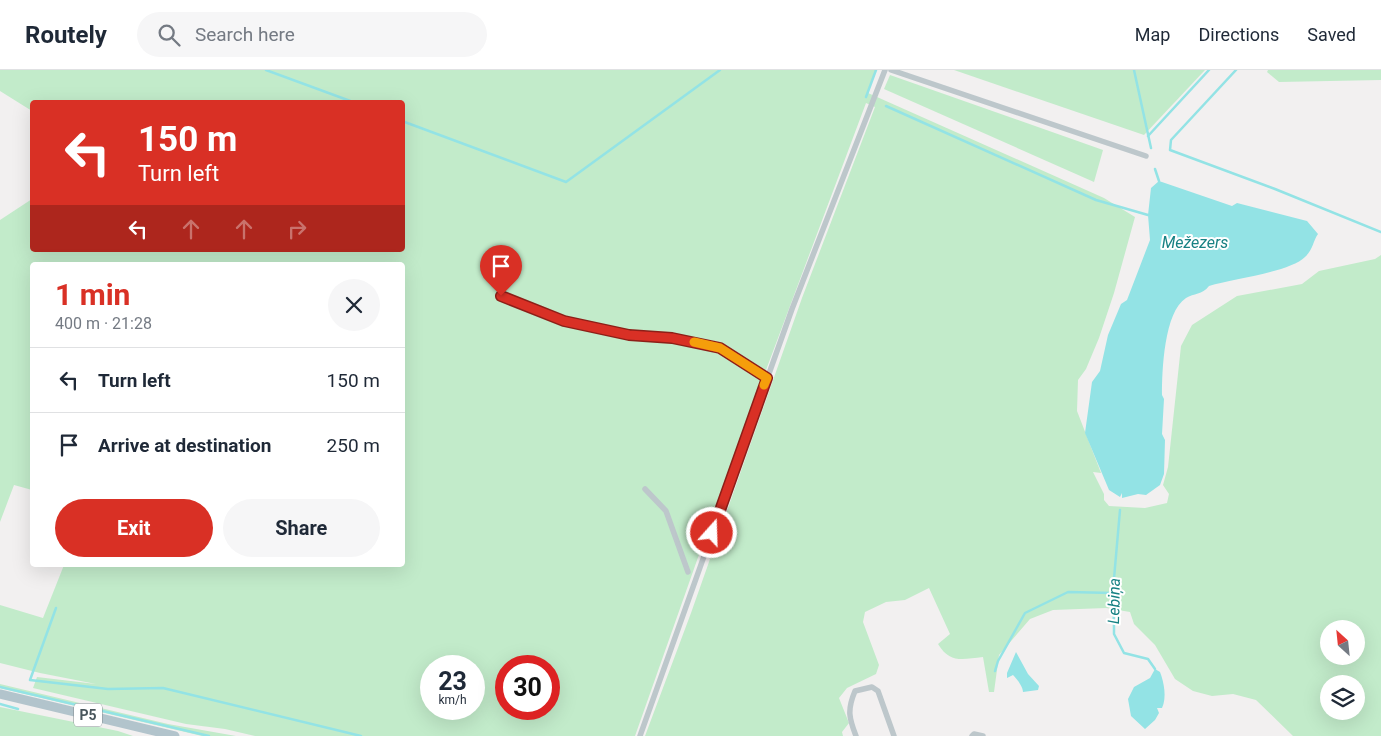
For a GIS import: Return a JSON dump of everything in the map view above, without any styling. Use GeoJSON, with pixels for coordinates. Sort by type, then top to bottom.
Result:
{"type":"FeatureCollection","features":[{"type":"Feature","properties":{"kind":"main road","name":"P5"},"geometry":{"type":"LineString","coordinates":[[0,694],[175,736]]}},
{"type":"Feature","properties":{"kind":"street"},"geometry":{"type":"LineString","coordinates":[[640,736],[767,378],[886,70]]}},
{"type":"Feature","properties":{"kind":"street"},"geometry":{"type":"LineString","coordinates":[[891,70],[1146,156]]}},
{"type":"Feature","properties":{"kind":"street"},"geometry":{"type":"LineString","coordinates":[[501,296],[564,321],[629,335],[672,338],[720,348],[767,378]]}},
{"type":"Feature","properties":{"kind":"street"},"geometry":{"type":"LineString","coordinates":[[645,489],[666,511],[688,572]]}},
{"type":"Feature","properties":{"kind":"street"},"geometry":{"type":"LineString","coordinates":[[856,736],[848,706],[855,692],[872,687],[878,691],[894,736]]}},
{"type":"Feature","properties":{"kind":"street"},"geometry":{"type":"LineString","coordinates":[[972,736],[974,734],[983,736]]}},
{"type":"Feature","properties":{"kind":"green space"},"geometry":{"type":"Polygon","coordinates":[[[0,70],[876,70],[868,93],[1104,198],[1135,217],[1114,293],[1099,338],[1086,369],[1078,380],[1077,411],[1101,473],[1093,472],[1104,494],[1104,500],[1109,506],[1145,508],[1167,503],[1169,494],[1163,485],[1168,467],[1181,346],[1192,325],[1237,296],[1302,284],[1319,271],[1375,259],[1381,255],[1381,736],[1293,736],[1256,700],[1233,694],[1212,696],[1193,691],[1175,679],[1155,645],[1134,624],[1130,612],[1106,608],[1053,610],[1030,619],[999,655],[994,692],[989,692],[983,657],[958,659],[947,655],[938,644],[950,634],[929,588],[905,600],[886,602],[865,612],[863,622],[879,665],[876,674],[847,688],[839,698],[849,723],[842,732],[843,736],[645,736],[691,613],[802,298],[875,107],[866,103],[732,461],[635,736],[255,736],[225,729],[186,724],[33,688],[37,677],[96,684],[0,663],[0,605],[43,618],[63,567],[405,567],[405,262],[30,262],[30,489],[14,485],[0,522],[0,220],[30,200],[30,252],[405,252],[405,100],[30,100],[30,110],[0,91],[0,70]]]}},
{"type":"Feature","properties":{"kind":"green space"},"geometry":{"type":"Polygon","coordinates":[[[954,70],[1205,70],[1144,135],[954,70]]]}},
{"type":"Feature","properties":{"kind":"green space"},"geometry":{"type":"Polygon","coordinates":[[[1268,70],[1381,70],[1381,80],[1279,82],[1267,72],[1268,70]]]}},
{"type":"Feature","properties":{"kind":"green space"},"geometry":{"type":"Polygon","coordinates":[[[890,75],[1103,150],[1094,182],[884,89],[890,75]]]}},
{"type":"Feature","properties":{"kind":"green space"},"geometry":{"type":"Polygon","coordinates":[[[0,684],[168,724],[236,736],[202,736],[0,688],[0,684]]]}},
{"type":"Feature","properties":{"kind":"green space"},"geometry":{"type":"Polygon","coordinates":[[[0,707],[118,731],[133,736],[0,736],[0,707]]]}},
{"type":"Feature","properties":{"kind":"water","name":"Mežezers"},"geometry":{"type":"Polygon","coordinates":[[[1159,181],[1232,206],[1237,203],[1307,221],[1318,234],[1308,254],[1298,262],[1274,271],[1209,286],[1204,291],[1186,298],[1179,305],[1169,329],[1164,357],[1162,434],[1165,440],[1164,474],[1160,485],[1146,495],[1138,494],[1122,498],[1122,493],[1120,497],[1109,490],[1085,433],[1092,382],[1100,371],[1108,335],[1121,304],[1127,300],[1150,240],[1148,215],[1151,188],[1159,181]]]}},
{"type":"Feature","properties":{"kind":"water"},"geometry":{"type":"Polygon","coordinates":[[[1016,652],[1028,674],[1039,686],[1038,690],[1023,692],[1021,685],[1013,675],[1007,678],[1007,673],[1016,652]]]}},
{"type":"Feature","properties":{"kind":"water"},"geometry":{"type":"Polygon","coordinates":[[[1155,669],[1160,672],[1164,690],[1164,704],[1162,708],[1157,708],[1159,713],[1155,720],[1145,729],[1131,716],[1128,699],[1134,687],[1150,678],[1155,669]]]}},
{"type":"Feature","properties":{"kind":"waterway"},"geometry":{"type":"LineString","coordinates":[[266,70],[348,100]]}},
{"type":"Feature","properties":{"kind":"waterway"},"geometry":{"type":"LineString","coordinates":[[405,122],[566,182],[720,70]]}},
{"type":"Feature","properties":{"kind":"waterway"},"geometry":{"type":"LineString","coordinates":[[866,97],[876,70]]}},
{"type":"Feature","properties":{"kind":"waterway"},"geometry":{"type":"LineString","coordinates":[[1134,70],[1151,148]]}},
{"type":"Feature","properties":{"kind":"waterway"},"geometry":{"type":"LineString","coordinates":[[1148,136],[1209,70]]}},
{"type":"Feature","properties":{"kind":"waterway"},"geometry":{"type":"LineString","coordinates":[[1236,70],[1171,140],[1170,150],[1275,189],[1381,232]]}},
{"type":"Feature","properties":{"kind":"waterway"},"geometry":{"type":"LineString","coordinates":[[886,106],[1096,200],[1148,215]]}},
{"type":"Feature","properties":{"kind":"waterway"},"geometry":{"type":"LineString","coordinates":[[1155,169],[1159,181]]}},
{"type":"Feature","properties":{"kind":"waterway","name":"Lebiņa"},"geometry":{"type":"LineString","coordinates":[[1120,510],[1113,590],[1114,634],[1124,653],[1148,659],[1155,669]]}},
{"type":"Feature","properties":{"kind":"waterway"},"geometry":{"type":"LineString","coordinates":[[995,671],[998,661],[1025,613],[1068,592],[1113,593]]}},
{"type":"Feature","properties":{"kind":"waterway"},"geometry":{"type":"LineString","coordinates":[[56,608],[30,680],[108,689],[163,688],[361,736]]}},
{"type":"Feature","properties":{"kind":"waterway"},"geometry":{"type":"LineString","coordinates":[[0,687],[209,736]]}},
{"type":"Feature","properties":{"kind":"waterway"},"geometry":{"type":"LineString","coordinates":[[0,704],[18,709]]}},
{"type":"Feature","properties":{"kind":"slow traffic"},"geometry":{"type":"LineString","coordinates":[[694,342],[720,348],[767,378],[764,385]]}},
{"type":"Feature","properties":{"kind":"route"},"geometry":{"type":"LineString","coordinates":[[501,296],[564,321],[629,335],[672,338],[720,348],[767,378],[712,533]]}}]}
